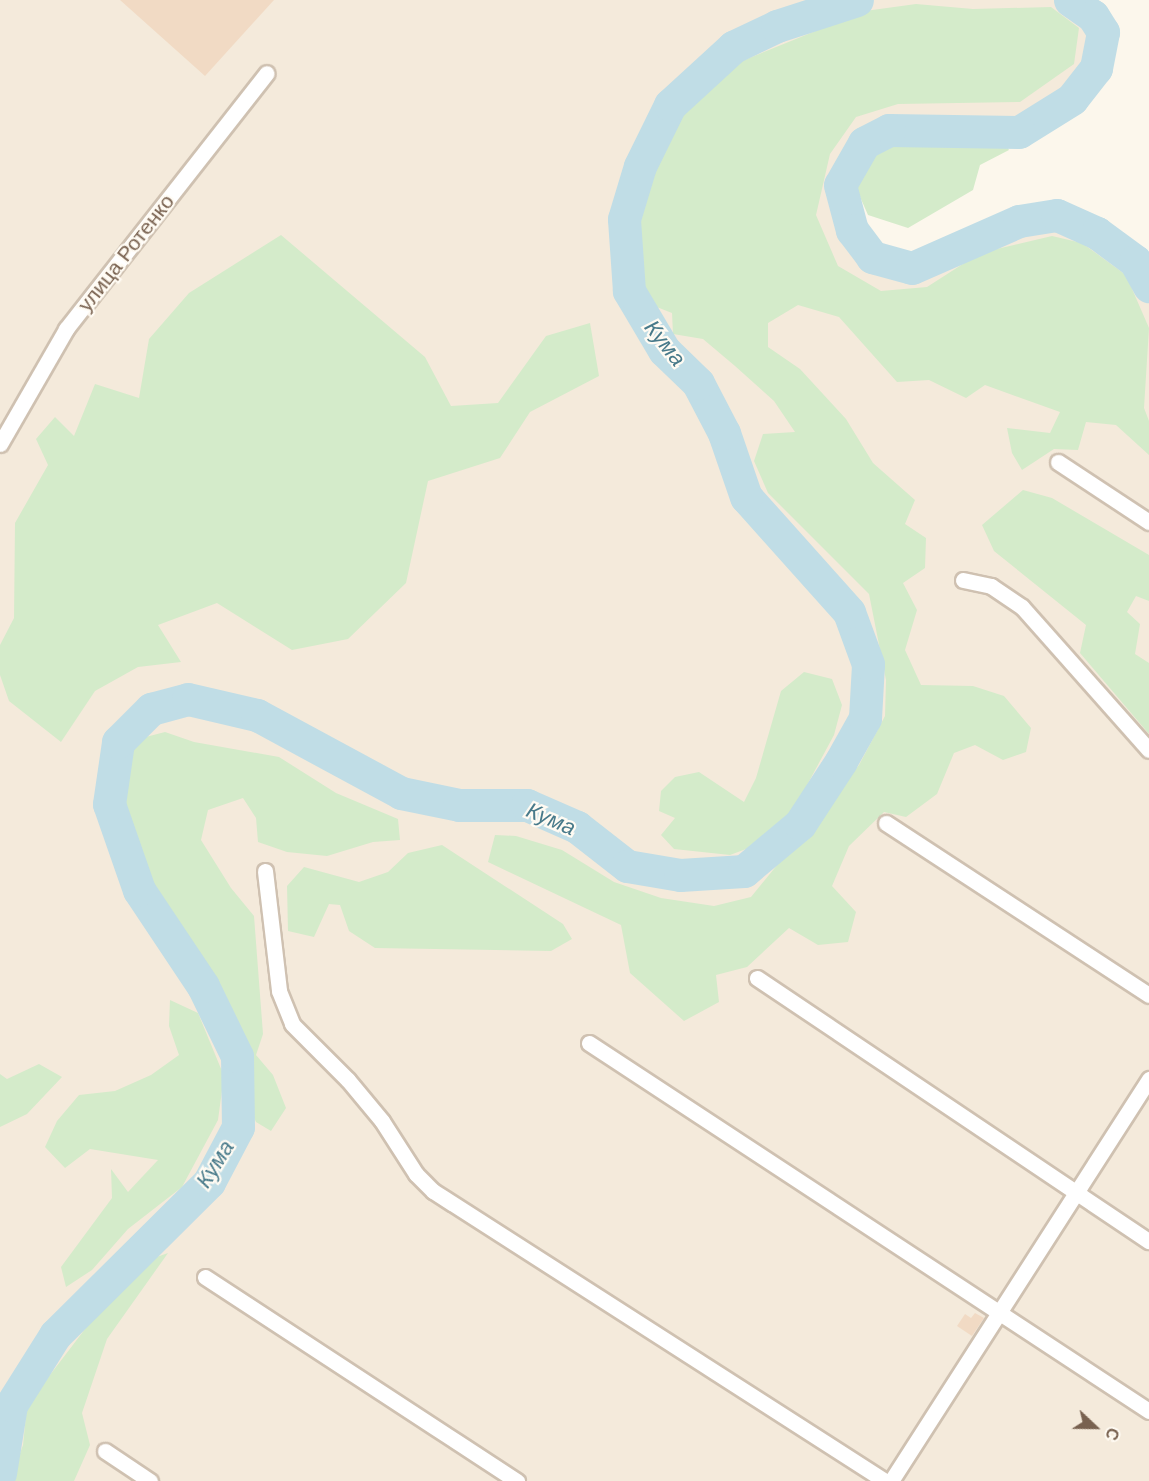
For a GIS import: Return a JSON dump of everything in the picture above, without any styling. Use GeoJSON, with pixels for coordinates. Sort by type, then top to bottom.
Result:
{"type":"FeatureCollection","features":[{"type":"Feature","properties":{"kind":"street","name":"улица Ротенко"},"geometry":{"type":"LineString","coordinates":[[0,444],[66,329],[267,73]]}},
{"type":"Feature","properties":{"kind":"street"},"geometry":{"type":"LineString","coordinates":[[1058,462],[1149,522]]}},
{"type":"Feature","properties":{"kind":"street"},"geometry":{"type":"LineString","coordinates":[[963,580],[991,586],[1022,607],[1149,750]]}},
{"type":"Feature","properties":{"kind":"street"},"geometry":{"type":"LineString","coordinates":[[886,823],[1149,996]]}},
{"type":"Feature","properties":{"kind":"street"},"geometry":{"type":"LineString","coordinates":[[265,871],[279,991],[292,1024],[362,1096],[416,1174],[434,1191],[885,1481]]}},
{"type":"Feature","properties":{"kind":"street"},"geometry":{"type":"LineString","coordinates":[[757,978],[1073,1193],[1149,1241]]}},
{"type":"Feature","properties":{"kind":"street"},"geometry":{"type":"LineString","coordinates":[[589,1043],[1149,1411]]}},
{"type":"Feature","properties":{"kind":"street"},"geometry":{"type":"LineString","coordinates":[[891,1481],[1073,1193],[1149,1079]]}},
{"type":"Feature","properties":{"kind":"street"},"geometry":{"type":"LineString","coordinates":[[205,1277],[517,1481]]}},
{"type":"Feature","properties":{"kind":"street"},"geometry":{"type":"LineString","coordinates":[[105,1451],[150,1481]]}},
{"type":"Feature","properties":{"kind":"shaded area"},"geometry":{"type":"Polygon","coordinates":[[[0,0],[1070,0],[1093,16],[1103,32],[1096,68],[1072,99],[1019,132],[889,130],[864,143],[840,185],[852,230],[872,257],[912,268],[1019,221],[1057,215],[1097,233],[1135,261],[1149,286],[1149,1481],[0,1481],[0,0]]]}},
{"type":"Feature","properties":{"kind":"green space"},"geometry":{"type":"Polygon","coordinates":[[[916,4],[973,9],[1051,7],[1079,28],[1074,64],[1020,102],[898,104],[856,117],[830,154],[816,215],[838,266],[881,291],[927,287],[980,253],[1052,236],[1082,243],[1126,275],[1149,328],[1144,408],[1149,421],[1149,455],[1116,425],[1086,422],[1078,450],[1054,449],[1022,470],[1012,453],[1007,428],[1050,433],[1060,412],[985,385],[966,398],[929,380],[897,382],[839,317],[798,305],[768,323],[768,347],[800,369],[846,419],[873,463],[915,500],[905,524],[926,538],[925,568],[903,583],[917,610],[905,650],[921,685],[973,686],[1004,696],[1031,728],[1026,752],[1003,760],[975,745],[954,753],[937,794],[906,817],[884,812],[849,846],[832,886],[856,912],[848,942],[818,945],[789,928],[747,967],[716,975],[719,1002],[684,1021],[630,973],[621,925],[488,862],[495,835],[516,836],[562,850],[614,882],[661,898],[714,906],[751,897],[859,765],[885,716],[886,680],[869,594],[768,493],[754,461],[763,434],[795,432],[774,401],[735,366],[703,339],[673,334],[672,313],[649,304],[640,278],[638,226],[656,168],[683,112],[742,61],[865,11],[916,4]]]}},
{"type":"Feature","properties":{"kind":"green space"},"geometry":{"type":"Polygon","coordinates":[[[891,139],[1005,143],[1009,150],[980,165],[973,190],[908,228],[868,215],[857,190],[867,161],[891,139]]]}},
{"type":"Feature","properties":{"kind":"green space"},"geometry":{"type":"Polygon","coordinates":[[[281,235],[425,357],[451,406],[498,403],[546,336],[590,323],[599,376],[530,412],[500,458],[428,481],[406,583],[348,639],[292,650],[217,603],[158,625],[181,662],[138,667],[95,691],[61,742],[9,701],[0,675],[0,645],[14,618],[15,523],[48,465],[36,439],[55,417],[74,436],[95,384],[139,398],[149,339],[189,293],[281,235]]]}},
{"type":"Feature","properties":{"kind":"green space"},"geometry":{"type":"Polygon","coordinates":[[[1023,490],[1052,498],[1149,555],[1149,601],[1136,596],[1127,612],[1140,624],[1135,654],[1149,663],[1149,734],[1080,653],[1086,625],[994,551],[982,525],[1023,490]]]}},
{"type":"Feature","properties":{"kind":"green space"},"geometry":{"type":"Polygon","coordinates":[[[804,672],[832,679],[842,705],[834,735],[792,813],[762,843],[730,855],[674,849],[661,835],[675,818],[659,811],[661,791],[675,777],[699,772],[744,802],[756,778],[781,691],[804,672]]]}},
{"type":"Feature","properties":{"kind":"green space"},"geometry":{"type":"Polygon","coordinates":[[[165,732],[194,742],[279,757],[336,793],[398,819],[400,840],[373,842],[327,856],[287,852],[258,842],[256,818],[243,798],[208,810],[201,840],[231,888],[254,916],[263,1034],[256,1055],[273,1075],[286,1108],[271,1131],[256,1122],[246,1101],[244,1052],[222,1004],[147,891],[117,807],[124,772],[138,739],[165,732]]]}},
{"type":"Feature","properties":{"kind":"green space"},"geometry":{"type":"Polygon","coordinates":[[[442,845],[563,924],[572,939],[551,951],[375,948],[349,931],[340,905],[329,904],[314,937],[288,931],[287,886],[304,867],[359,882],[388,872],[408,853],[442,845]]]}},
{"type":"Feature","properties":{"kind":"green space"},"geometry":{"type":"Polygon","coordinates":[[[170,1000],[198,1013],[224,1076],[218,1120],[182,1187],[128,1229],[92,1270],[66,1287],[61,1267],[112,1198],[111,1169],[128,1192],[158,1160],[90,1149],[65,1168],[45,1147],[57,1121],[79,1095],[115,1091],[151,1075],[179,1055],[169,1026],[170,1000]]]}},
{"type":"Feature","properties":{"kind":"green space"},"geometry":{"type":"Polygon","coordinates":[[[39,1064],[62,1077],[27,1114],[0,1127],[0,1074],[7,1079],[39,1064]]]}},
{"type":"Feature","properties":{"kind":"green space"},"geometry":{"type":"Polygon","coordinates":[[[168,1253],[107,1339],[82,1413],[90,1445],[74,1481],[10,1481],[23,1445],[27,1405],[134,1265],[168,1253]]]}},
{"type":"Feature","properties":{"kind":"building"},"geometry":{"type":"Polygon","coordinates":[[[120,0],[274,0],[205,76],[120,0]]]}},
{"type":"Feature","properties":{"kind":"building"},"geometry":{"type":"Polygon","coordinates":[[[975,1313],[984,1318],[972,1336],[957,1326],[965,1314],[971,1318],[975,1313]]]}},
{"type":"Feature","properties":{"kind":"waterway","name":"Кума"},"geometry":{"type":"LineString","coordinates":[[0,1473],[11,1405],[55,1335],[209,1182],[238,1127],[237,1056],[203,986],[139,890],[109,804],[118,742],[151,709],[188,699],[257,715],[401,793],[459,805],[527,805],[577,827],[627,866],[680,875],[744,871],[800,824],[841,761],[865,718],[868,664],[849,612],[746,497],[724,433],[698,383],[664,350],[629,291],[624,219],[640,166],[670,105],[733,47],[777,26],[857,0]]}},
{"type":"Feature","properties":{"kind":"waterway","name":"Кума"},"geometry":{"type":"LineString","coordinates":[[1070,0],[1093,16],[1103,32],[1096,68],[1072,99],[1019,132],[889,130],[864,143],[840,185],[852,230],[872,257],[912,268],[1019,221],[1057,215],[1097,233],[1135,261],[1149,286]]}}]}
